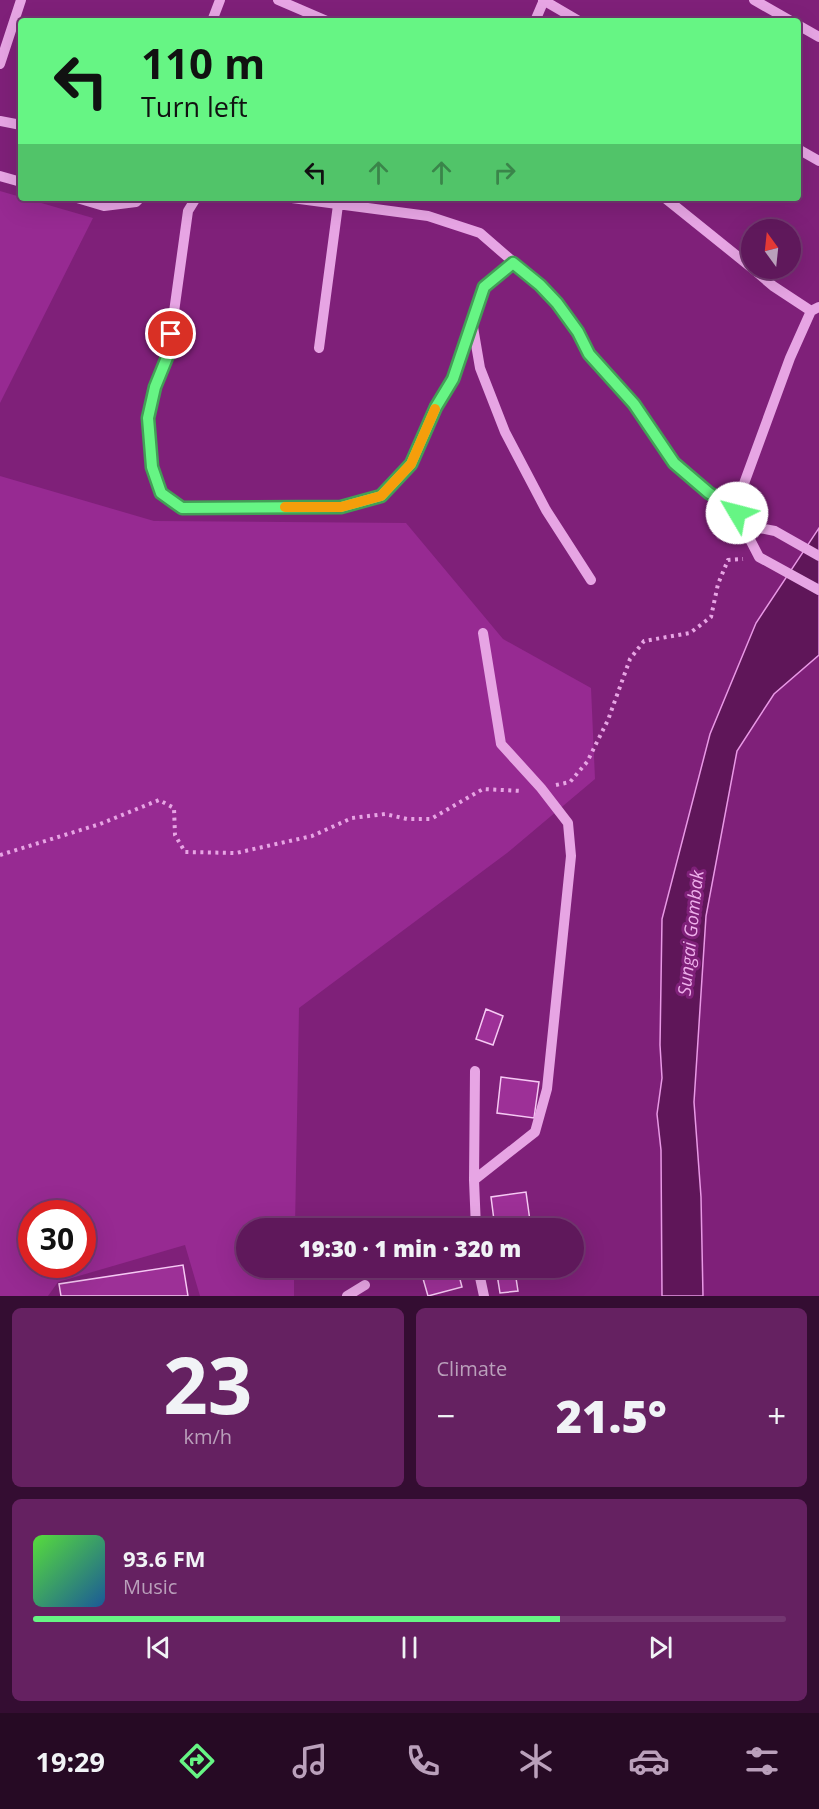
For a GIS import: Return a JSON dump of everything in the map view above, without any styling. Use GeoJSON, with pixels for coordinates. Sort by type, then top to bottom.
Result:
{"type":"FeatureCollection","features":[{"type":"Feature","properties":{"kind":"street"},"geometry":{"type":"LineString","coordinates":[[0,64],[21,0]]}},
{"type":"Feature","properties":{"kind":"street"},"geometry":{"type":"LineString","coordinates":[[213,18],[220,0]]}},
{"type":"Feature","properties":{"kind":"street"},"geometry":{"type":"LineString","coordinates":[[278,0],[320,18]]}},
{"type":"Feature","properties":{"kind":"street"},"geometry":{"type":"LineString","coordinates":[[536,18],[544,0],[574,18]]}},
{"type":"Feature","properties":{"kind":"street"},"geometry":{"type":"LineString","coordinates":[[754,0],[786,18]]}},
{"type":"Feature","properties":{"kind":"street"},"geometry":{"type":"LineString","coordinates":[[801,27],[819,37]]}},
{"type":"Feature","properties":{"kind":"street"},"geometry":{"type":"LineString","coordinates":[[0,122],[18,125]]}},
{"type":"Feature","properties":{"kind":"street"},"geometry":{"type":"LineString","coordinates":[[801,151],[819,161]]}},
{"type":"Feature","properties":{"kind":"street"},"geometry":{"type":"LineString","coordinates":[[0,176],[18,181]]}},
{"type":"Feature","properties":{"kind":"street"},"geometry":{"type":"LineString","coordinates":[[87,201],[104,206],[137,201]]}},
{"type":"Feature","properties":{"kind":"street"},"geometry":{"type":"LineString","coordinates":[[194,201],[188,211],[168,355],[155,387],[148,418],[152,467],[161,493],[182,508],[341,507],[381,496],[411,464],[436,407],[453,379],[484,287],[513,263]]}},
{"type":"Feature","properties":{"kind":"street"},"geometry":{"type":"LineString","coordinates":[[312,201],[429,216],[480,233],[540,285],[557,303],[578,332],[589,354],[634,404],[674,463],[709,493],[735,508],[759,557],[819,590]]}},
{"type":"Feature","properties":{"kind":"street"},"geometry":{"type":"LineString","coordinates":[[669,201],[741,259]]}},
{"type":"Feature","properties":{"kind":"street"},"geometry":{"type":"LineString","coordinates":[[319,348],[338,205]]}},
{"type":"Feature","properties":{"kind":"street"},"geometry":{"type":"LineString","coordinates":[[735,508],[790,358],[815,309],[773,286],[765,279]]}},
{"type":"Feature","properties":{"kind":"street"},"geometry":{"type":"LineString","coordinates":[[472,324],[480,369],[505,432],[546,510],[591,580]]}},
{"type":"Feature","properties":{"kind":"street"},"geometry":{"type":"LineString","coordinates":[[744,525],[775,531],[819,556]]}},
{"type":"Feature","properties":{"kind":"street"},"geometry":{"type":"LineString","coordinates":[[474,1180],[535,1132],[547,1089],[571,856],[568,823],[541,788],[501,744],[483,633]]}},
{"type":"Feature","properties":{"kind":"street"},"geometry":{"type":"LineString","coordinates":[[475,1071],[476,1218]]}},
{"type":"Feature","properties":{"kind":"street"},"geometry":{"type":"LineString","coordinates":[[480,1278],[484,1296]]}},
{"type":"Feature","properties":{"kind":"street"},"geometry":{"type":"LineString","coordinates":[[347,1296],[364,1285]]}},
{"type":"Feature","properties":{"kind":"path"},"geometry":{"type":"LineString","coordinates":[[0,855],[100,824],[159,800],[174,808],[175,835],[185,852],[236,853],[312,836],[352,818],[385,814],[407,819],[431,819],[483,789],[527,791],[570,782],[587,762],[608,720],[630,659],[644,641],[690,633],[711,617],[718,585],[728,560],[759,557]]}},
{"type":"Feature","properties":{"kind":"shaded area"},"geometry":{"type":"Polygon","coordinates":[[[0,191],[18,196],[18,201],[34,201],[93,218],[0,403],[0,191]]]}},
{"type":"Feature","properties":{"kind":"shaded area"},"geometry":{"type":"Polygon","coordinates":[[[0,476],[154,521],[406,523],[503,639],[591,688],[595,779],[507,853],[299,1008],[295,1218],[236,1218],[236,1278],[294,1278],[294,1296],[200,1296],[185,1245],[96,1271],[96,1200],[18,1200],[18,1278],[72,1278],[58,1282],[48,1296],[0,1296],[0,476]]]}},
{"type":"Feature","properties":{"kind":"water","name":"Sungai Gombak"},"geometry":{"type":"Polygon","coordinates":[[[819,528],[819,655],[774,694],[737,751],[706,916],[694,1102],[701,1197],[703,1296],[662,1296],[661,1150],[657,1114],[662,1078],[660,1045],[662,919],[710,734],[756,623],[819,528]]]}},
{"type":"Feature","properties":{"kind":"building"},"geometry":{"type":"Polygon","coordinates":[[[486,1009],[503,1016],[493,1045],[476,1039],[486,1009]]]}},
{"type":"Feature","properties":{"kind":"building"},"geometry":{"type":"Polygon","coordinates":[[[501,1077],[539,1082],[534,1118],[497,1113],[501,1077]]]}},
{"type":"Feature","properties":{"kind":"building"},"geometry":{"type":"Polygon","coordinates":[[[526,1192],[530,1218],[494,1218],[491,1197],[526,1192]]]}},
{"type":"Feature","properties":{"kind":"building"},"geometry":{"type":"Polygon","coordinates":[[[183,1265],[188,1296],[61,1296],[59,1284],[183,1265]]]}},
{"type":"Feature","properties":{"kind":"building"},"geometry":{"type":"Polygon","coordinates":[[[423,1278],[460,1278],[462,1287],[428,1296],[423,1278]]]}},
{"type":"Feature","properties":{"kind":"building"},"geometry":{"type":"Polygon","coordinates":[[[498,1278],[516,1278],[518,1291],[500,1293],[498,1278]]]}},
{"type":"Feature","properties":{"kind":"slow traffic"},"geometry":{"type":"LineString","coordinates":[[285,507],[341,507],[381,496],[411,464],[435,409]]}},
{"type":"Feature","properties":{"kind":"route"},"geometry":{"type":"LineString","coordinates":[[171,334],[168,355],[155,387],[148,418],[152,467],[161,493],[182,508],[341,507],[381,496],[411,464],[436,407],[453,379],[484,287],[513,263],[540,285],[557,303],[578,332],[589,354],[634,404],[674,463],[709,493],[735,508],[737,513]]}}]}
